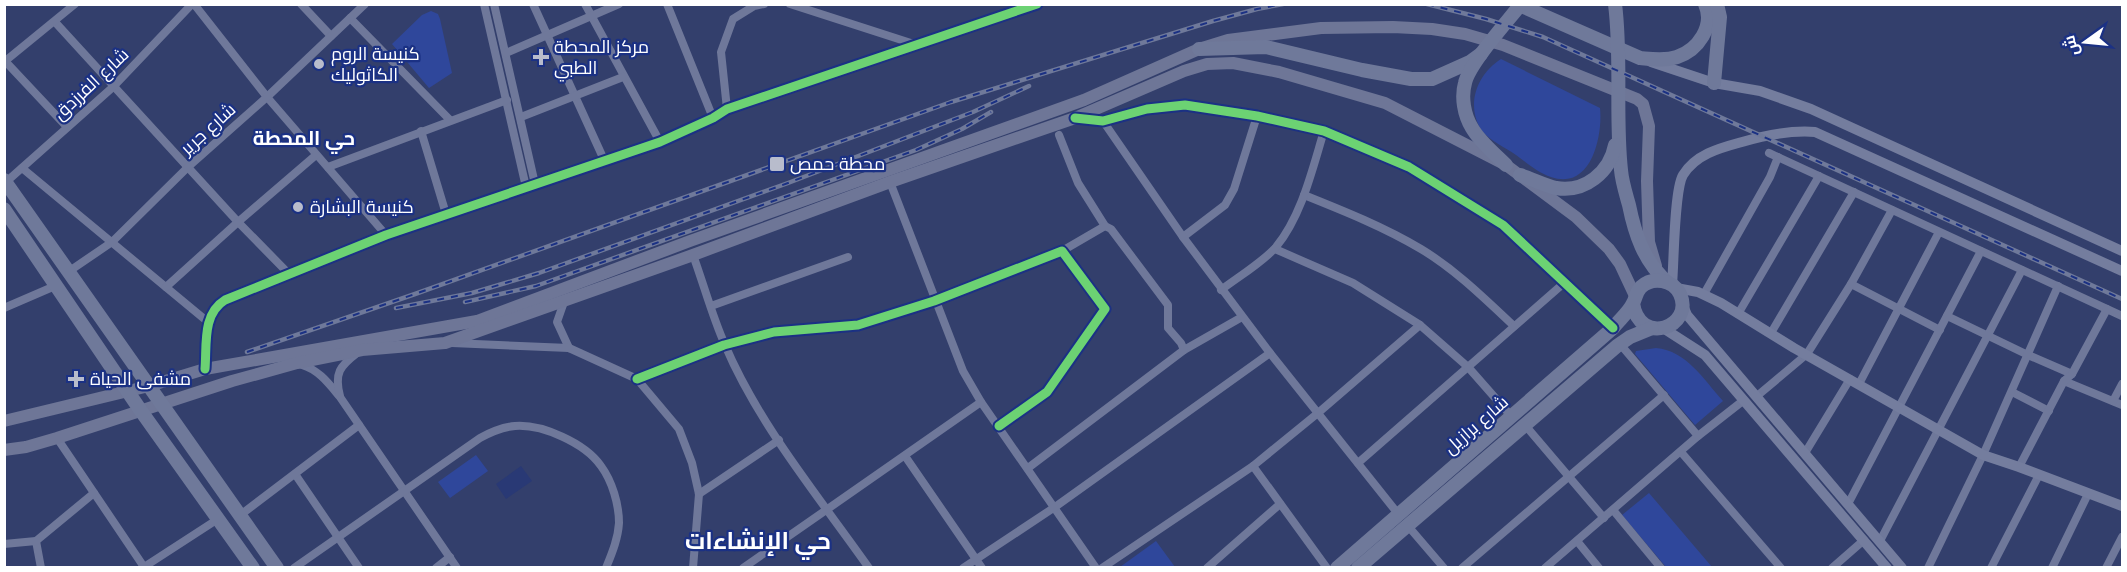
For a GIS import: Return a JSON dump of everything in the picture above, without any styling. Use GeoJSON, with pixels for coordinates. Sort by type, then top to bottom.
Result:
{"type":"FeatureCollection","features":[{"type":"Feature","properties":{"kind":"highway"},"geometry":{"type":"LineString","coordinates":[[1506,165],[1471,128],[1464,99],[1465,82],[1481,54],[1519,4],[1640,58],[1660,60],[1677,57],[1688,52],[1700,42],[1708,26],[1705,4]]}},
{"type":"Feature","properties":{"kind":"highway"},"geometry":{"type":"LineString","coordinates":[[1615,4],[1621,171],[1634,230],[1655,272],[1671,285],[1682,303],[1677,319],[1671,325],[1658,328],[1638,319],[1634,300],[1640,288],[1648,282],[1657,280],[1671,285]]}},
{"type":"Feature","properties":{"kind":"highway"},"geometry":{"type":"LineString","coordinates":[[1617,23],[1623,4]]}},
{"type":"Feature","properties":{"kind":"highway"},"geometry":{"type":"LineString","coordinates":[[1714,83],[1720,17],[1717,4]]}},
{"type":"Feature","properties":{"kind":"highway"},"geometry":{"type":"LineString","coordinates":[[1199,50],[1266,47],[1411,79],[1432,79],[1470,62],[1481,54]]}},
{"type":"Feature","properties":{"kind":"highway"},"geometry":{"type":"LineString","coordinates":[[1520,175],[1556,188],[1573,189],[1589,184],[1605,170],[1613,157],[1618,125]]}},
{"type":"Feature","properties":{"kind":"highway"},"geometry":{"type":"LineString","coordinates":[[5,181],[277,567]]}},
{"type":"Feature","properties":{"kind":"highway"},"geometry":{"type":"LineString","coordinates":[[4,209],[127,391],[254,567]]}},
{"type":"Feature","properties":{"kind":"highway","name":"شارع برازيل"},"geometry":{"type":"LineString","coordinates":[[1337,567],[1613,328],[1634,300]]}},
{"type":"Feature","properties":{"kind":"highway","name":"شارع برازيل"},"geometry":{"type":"LineString","coordinates":[[1358,567],[1620,344],[1630,337],[1658,328]]}},
{"type":"Feature","properties":{"kind":"main road"},"geometry":{"type":"LineString","coordinates":[[4,421],[149,386],[205,369],[477,321],[690,241],[1084,100],[1199,50],[1228,40],[1321,28],[1394,27],[1465,34],[1503,45],[1636,99],[1643,104],[1649,126],[1647,181],[1649,242],[1656,266],[1671,285],[1704,294],[1983,455],[2122,506]]}},
{"type":"Feature","properties":{"kind":"main road"},"geometry":{"type":"LineString","coordinates":[[1640,58],[1714,83],[1760,91],[1811,109],[2122,251]]}},
{"type":"Feature","properties":{"kind":"main road"},"geometry":{"type":"LineString","coordinates":[[4,450],[26,447],[57,438],[297,363],[362,350],[445,343],[564,302],[890,182],[1075,118],[1184,71],[1207,64],[1233,63],[1279,72],[1385,103],[1506,165],[1576,217],[1609,249],[1620,264],[1634,300]]}},
{"type":"Feature","properties":{"kind":"main road"},"geometry":{"type":"LineString","coordinates":[[1671,285],[1678,196],[1683,175],[1698,159],[1715,149],[1755,138],[1799,131],[1815,132],[2122,271]]}},
{"type":"Feature","properties":{"kind":"main road"},"geometry":{"type":"LineString","coordinates":[[1682,303],[1687,315],[1902,567]]}},
{"type":"Feature","properties":{"kind":"main road"},"geometry":{"type":"LineString","coordinates":[[1658,328],[1705,355],[1887,567]]}},
{"type":"Feature","properties":{"kind":"street"},"geometry":{"type":"LineString","coordinates":[[67,127],[5,62],[75,4]]}},
{"type":"Feature","properties":{"kind":"street"},"geometry":{"type":"LineString","coordinates":[[193,4],[267,98],[386,235]]}},
{"type":"Feature","properties":{"kind":"street","name":"شارع الفرزدق"},"geometry":{"type":"LineString","coordinates":[[5,181],[113,86],[193,4]]}},
{"type":"Feature","properties":{"kind":"street"},"geometry":{"type":"LineString","coordinates":[[301,4],[331,36]]}},
{"type":"Feature","properties":{"kind":"street","name":"شارع جرير"},"geometry":{"type":"LineString","coordinates":[[68,272],[112,242],[188,167],[267,98],[366,4]]}},
{"type":"Feature","properties":{"kind":"street"},"geometry":{"type":"LineString","coordinates":[[484,4],[530,185]]}},
{"type":"Feature","properties":{"kind":"street"},"geometry":{"type":"LineString","coordinates":[[494,4],[521,117],[530,185]]}},
{"type":"Feature","properties":{"kind":"street"},"geometry":{"type":"LineString","coordinates":[[533,4],[604,162]]}},
{"type":"Feature","properties":{"kind":"street"},"geometry":{"type":"LineString","coordinates":[[585,4],[660,142]]}},
{"type":"Feature","properties":{"kind":"street"},"geometry":{"type":"LineString","coordinates":[[506,54],[619,4]]}},
{"type":"Feature","properties":{"kind":"street"},"geometry":{"type":"LineString","coordinates":[[666,4],[713,118]]}},
{"type":"Feature","properties":{"kind":"street"},"geometry":{"type":"LineString","coordinates":[[727,109],[720,52],[733,19],[754,5],[764,4]]}},
{"type":"Feature","properties":{"kind":"street"},"geometry":{"type":"LineString","coordinates":[[790,4],[915,44]]}},
{"type":"Feature","properties":{"kind":"street"},"geometry":{"type":"LineString","coordinates":[[205,369],[208,322],[217,305],[225,300],[386,235],[660,142],[713,118],[727,109],[1037,4]]}},
{"type":"Feature","properties":{"kind":"street"},"geometry":{"type":"LineString","coordinates":[[350,18],[450,120]]}},
{"type":"Feature","properties":{"kind":"street"},"geometry":{"type":"LineString","coordinates":[[55,22],[237,222],[290,274]]}},
{"type":"Feature","properties":{"kind":"street"},"geometry":{"type":"LineString","coordinates":[[521,117],[623,77]]}},
{"type":"Feature","properties":{"kind":"street"},"geometry":{"type":"LineString","coordinates":[[328,167],[507,100]]}},
{"type":"Feature","properties":{"kind":"street"},"geometry":{"type":"LineString","coordinates":[[1075,118],[1103,121],[1147,109],[1185,105],[1257,116],[1324,131],[1409,167],[1503,225],[1613,328]]}},
{"type":"Feature","properties":{"kind":"street"},"geometry":{"type":"LineString","coordinates":[[1183,237],[1225,205],[1234,189],[1257,116]]}},
{"type":"Feature","properties":{"kind":"street"},"geometry":{"type":"LineString","coordinates":[[1103,121],[1221,290],[1399,515]]}},
{"type":"Feature","properties":{"kind":"street"},"geometry":{"type":"LineString","coordinates":[[421,131],[446,214]]}},
{"type":"Feature","properties":{"kind":"street"},"geometry":{"type":"LineString","coordinates":[[1221,290],[1275,249],[1304,195],[1324,131]]}},
{"type":"Feature","properties":{"kind":"street"},"geometry":{"type":"LineString","coordinates":[[1059,135],[1078,183],[1105,226],[1117,237],[1168,305],[1168,328],[1181,342],[1184,350]]}},
{"type":"Feature","properties":{"kind":"street"},"geometry":{"type":"LineString","coordinates":[[1769,153],[2122,316]]}},
{"type":"Feature","properties":{"kind":"street"},"geometry":{"type":"LineString","coordinates":[[166,287],[237,222],[316,155]]}},
{"type":"Feature","properties":{"kind":"street"},"geometry":{"type":"LineString","coordinates":[[1704,294],[1770,177],[1778,157]]}},
{"type":"Feature","properties":{"kind":"street"},"geometry":{"type":"LineString","coordinates":[[22,168],[208,322]]}},
{"type":"Feature","properties":{"kind":"street"},"geometry":{"type":"LineString","coordinates":[[1738,314],[1819,176]]}},
{"type":"Feature","properties":{"kind":"street"},"geometry":{"type":"LineString","coordinates":[[890,182],[934,301],[963,371],[981,402],[1096,567]]}},
{"type":"Feature","properties":{"kind":"street"},"geometry":{"type":"LineString","coordinates":[[1770,333],[1854,192]]}},
{"type":"Feature","properties":{"kind":"street"},"geometry":{"type":"LineString","coordinates":[[1304,195],[1367,220],[1423,250],[1474,289],[1514,326]]}},
{"type":"Feature","properties":{"kind":"street"},"geometry":{"type":"LineString","coordinates":[[1757,396],[1808,354],[1851,284],[1892,210]]}},
{"type":"Feature","properties":{"kind":"street"},"geometry":{"type":"LineString","coordinates":[[638,379],[724,345],[774,332],[858,325],[934,301],[1062,251],[1105,226]]}},
{"type":"Feature","properties":{"kind":"street"},"geometry":{"type":"LineString","coordinates":[[1805,453],[1854,381],[1899,308],[1939,232]]}},
{"type":"Feature","properties":{"kind":"street"},"geometry":{"type":"LineString","coordinates":[[1275,249],[1353,283],[1420,325],[1467,366],[1512,417]]}},
{"type":"Feature","properties":{"kind":"street"},"geometry":{"type":"LineString","coordinates":[[999,426],[1047,392],[1105,309],[1062,251]]}},
{"type":"Feature","properties":{"kind":"street"},"geometry":{"type":"LineString","coordinates":[[1848,504],[1981,251]]}},
{"type":"Feature","properties":{"kind":"street"},"geometry":{"type":"LineString","coordinates":[[693,255],[724,345],[749,393],[779,440],[869,567]]}},
{"type":"Feature","properties":{"kind":"street"},"geometry":{"type":"LineString","coordinates":[[711,306],[848,256]]}},
{"type":"Feature","properties":{"kind":"street"},"geometry":{"type":"LineString","coordinates":[[1880,541],[2022,270]]}},
{"type":"Feature","properties":{"kind":"street"},"geometry":{"type":"LineString","coordinates":[[1358,463],[1564,283]]}},
{"type":"Feature","properties":{"kind":"street"},"geometry":{"type":"LineString","coordinates":[[1851,284],[1940,330]]}},
{"type":"Feature","properties":{"kind":"street"},"geometry":{"type":"LineString","coordinates":[[4,308],[55,286]]}},
{"type":"Feature","properties":{"kind":"street"},"geometry":{"type":"LineString","coordinates":[[1928,567],[1983,455],[2058,286]]}},
{"type":"Feature","properties":{"kind":"street"},"geometry":{"type":"LineString","coordinates":[[564,302],[557,322],[569,348]]}},
{"type":"Feature","properties":{"kind":"street"},"geometry":{"type":"LineString","coordinates":[[2019,467],[2064,381],[2072,374],[2107,309]]}},
{"type":"Feature","properties":{"kind":"street"},"geometry":{"type":"LineString","coordinates":[[1028,468],[1184,350],[1242,316]]}},
{"type":"Feature","properties":{"kind":"street"},"geometry":{"type":"LineString","coordinates":[[1947,316],[2072,374]]}},
{"type":"Feature","properties":{"kind":"street"},"geometry":{"type":"LineString","coordinates":[[1102,567],[1253,466],[1318,414],[1420,325]]}},
{"type":"Feature","properties":{"kind":"street"},"geometry":{"type":"LineString","coordinates":[[445,343],[569,348],[638,379],[679,429],[692,463],[699,494],[693,567]]}},
{"type":"Feature","properties":{"kind":"street"},"geometry":{"type":"LineString","coordinates":[[1620,344],[1698,436]]}},
{"type":"Feature","properties":{"kind":"street"},"geometry":{"type":"LineString","coordinates":[[340,397],[337,384],[338,374],[344,363],[362,350]]}},
{"type":"Feature","properties":{"kind":"street"},"geometry":{"type":"LineString","coordinates":[[963,567],[1055,507],[1270,353]]}},
{"type":"Feature","properties":{"kind":"street"},"geometry":{"type":"LineString","coordinates":[[297,363],[311,367],[340,397],[457,567]]}},
{"type":"Feature","properties":{"kind":"street"},"geometry":{"type":"LineString","coordinates":[[2064,381],[2122,405]]}},
{"type":"Feature","properties":{"kind":"street"},"geometry":{"type":"LineString","coordinates":[[2113,401],[2122,384]]}},
{"type":"Feature","properties":{"kind":"street"},"geometry":{"type":"LineString","coordinates":[[2012,392],[2049,411]]}},
{"type":"Feature","properties":{"kind":"street"},"geometry":{"type":"LineString","coordinates":[[1462,567],[1664,395]]}},
{"type":"Feature","properties":{"kind":"street"},"geometry":{"type":"LineString","coordinates":[[1545,567],[1698,436],[1744,400]]}},
{"type":"Feature","properties":{"kind":"street"},"geometry":{"type":"LineString","coordinates":[[743,567],[981,402]]}},
{"type":"Feature","properties":{"kind":"street"},"geometry":{"type":"LineString","coordinates":[[239,516],[358,425]]}},
{"type":"Feature","properties":{"kind":"street"},"geometry":{"type":"LineString","coordinates":[[1525,425],[1604,518]]}},
{"type":"Feature","properties":{"kind":"street"},"geometry":{"type":"LineString","coordinates":[[294,567],[480,438],[495,430],[514,426],[534,427],[553,432],[588,453],[601,465],[610,481],[619,522],[616,542],[606,567]]}},
{"type":"Feature","properties":{"kind":"street"},"geometry":{"type":"LineString","coordinates":[[57,438],[144,567],[218,519]]}},
{"type":"Feature","properties":{"kind":"street"},"geometry":{"type":"LineString","coordinates":[[699,494],[779,440]]}},
{"type":"Feature","properties":{"kind":"street"},"geometry":{"type":"LineString","coordinates":[[1681,452],[1781,567]]}},
{"type":"Feature","properties":{"kind":"street"},"geometry":{"type":"LineString","coordinates":[[905,456],[982,567]]}},
{"type":"Feature","properties":{"kind":"street"},"geometry":{"type":"LineString","coordinates":[[1253,466],[1327,567]]}},
{"type":"Feature","properties":{"kind":"street"},"geometry":{"type":"LineString","coordinates":[[295,474],[359,567]]}},
{"type":"Feature","properties":{"kind":"street"},"geometry":{"type":"LineString","coordinates":[[1990,567],[2039,475]]}},
{"type":"Feature","properties":{"kind":"street"},"geometry":{"type":"LineString","coordinates":[[4,544],[36,541],[94,493]]}},
{"type":"Feature","properties":{"kind":"street"},"geometry":{"type":"LineString","coordinates":[[2052,567],[2088,494]]}},
{"type":"Feature","properties":{"kind":"street"},"geometry":{"type":"LineString","coordinates":[[1207,567],[1280,504]]}},
{"type":"Feature","properties":{"kind":"street"},"geometry":{"type":"LineString","coordinates":[[1612,510],[1657,566]]}},
{"type":"Feature","properties":{"kind":"street"},"geometry":{"type":"LineString","coordinates":[[1408,526],[1444,567]]}},
{"type":"Feature","properties":{"kind":"street"},"geometry":{"type":"LineString","coordinates":[[2110,566],[2122,537]]}},
{"type":"Feature","properties":{"kind":"street"},"geometry":{"type":"LineString","coordinates":[[1832,567],[1863,540]]}},
{"type":"Feature","properties":{"kind":"street"},"geometry":{"type":"LineString","coordinates":[[36,541],[41,567]]}},
{"type":"Feature","properties":{"kind":"street"},"geometry":{"type":"LineString","coordinates":[[1577,541],[1599,567]]}},
{"type":"Feature","properties":{"kind":"street"},"geometry":{"type":"LineString","coordinates":[[436,567],[450,557]]}},
{"type":"Feature","properties":{"kind":"shaded area"},"geometry":{"type":"Polygon","coordinates":[[[431,11],[438,14],[440,19],[452,73],[429,88],[392,44],[422,15],[431,11]]]}},
{"type":"Feature","properties":{"kind":"shaded area"},"geometry":{"type":"Polygon","coordinates":[[[1501,59],[1600,108],[1599,133],[1592,158],[1585,169],[1576,176],[1565,179],[1546,175],[1493,141],[1482,131],[1474,111],[1476,91],[1486,73],[1501,59]]]}},
{"type":"Feature","properties":{"kind":"shaded area"},"geometry":{"type":"Polygon","coordinates":[[[1656,348],[1677,354],[1686,360],[1723,401],[1695,425],[1635,354],[1636,351],[1656,348]]]}},
{"type":"Feature","properties":{"kind":"shaded area"},"geometry":{"type":"Polygon","coordinates":[[[476,455],[488,471],[450,498],[438,482],[476,455]]]}},
{"type":"Feature","properties":{"kind":"shaded area"},"geometry":{"type":"Polygon","coordinates":[[[521,466],[532,481],[506,499],[496,484],[521,466]]]}},
{"type":"Feature","properties":{"kind":"shaded area"},"geometry":{"type":"Polygon","coordinates":[[[1649,493],[1712,567],[1666,567],[1622,515],[1649,493]]]}},
{"type":"Feature","properties":{"kind":"shaded area"},"geometry":{"type":"Polygon","coordinates":[[[1156,541],[1175,567],[1120,567],[1156,541]]]}},
{"type":"Feature","properties":{"kind":"railway"},"geometry":{"type":"LineString","coordinates":[[247,352],[951,102],[1213,21],[1283,4]]}},
{"type":"Feature","properties":{"kind":"railway"},"geometry":{"type":"LineString","coordinates":[[1427,4],[1543,37],[2122,299]]}},
{"type":"Feature","properties":{"kind":"railway"},"geometry":{"type":"LineString","coordinates":[[396,308],[472,293],[539,273],[788,183],[973,112],[1029,86]]}},
{"type":"Feature","properties":{"kind":"railway"},"geometry":{"type":"LineString","coordinates":[[465,302],[536,286],[916,150],[962,129],[991,112]]}},
{"type":"Feature","properties":{"kind":"cycle path"},"geometry":{"type":"LineString","coordinates":[[205,369],[209,322],[212,313],[225,300],[386,235],[660,142],[713,118],[727,109],[1037,4]]}},
{"type":"Feature","properties":{"kind":"cycle path"},"geometry":{"type":"LineString","coordinates":[[1075,118],[1103,121],[1147,109],[1185,105],[1257,116],[1324,131],[1409,167],[1503,225],[1613,328]]}},
{"type":"Feature","properties":{"kind":"cycle path"},"geometry":{"type":"LineString","coordinates":[[637,379],[724,345],[774,332],[858,325],[934,301],[1062,251],[1105,309],[1047,392],[999,426]]}},
{"type":"Feature","properties":{"kind":"place","name":"مركز المحطة الطبي"},"geometry":{"type":"Point","coordinates":[541,57]}},
{"type":"Feature","properties":{"kind":"place","name":"كنيسة الروم الكاثوليك"},"geometry":{"type":"Point","coordinates":[319,64]}},
{"type":"Feature","properties":{"kind":"place","name":"محطة حمص"},"geometry":{"type":"Point","coordinates":[777,164]}},
{"type":"Feature","properties":{"kind":"place","name":"كنيسة البشارة"},"geometry":{"type":"Point","coordinates":[298,207]}},
{"type":"Feature","properties":{"kind":"place","name":"مشفى الحياة"},"geometry":{"type":"Point","coordinates":[76,379]}},
{"type":"Feature","properties":{"kind":"district","name":"حي المحطة"},"geometry":{"type":"Point","coordinates":[304,138]}},
{"type":"Feature","properties":{"kind":"district","name":"حي الإنشاءات"},"geometry":{"type":"Point","coordinates":[758,540]}}]}
